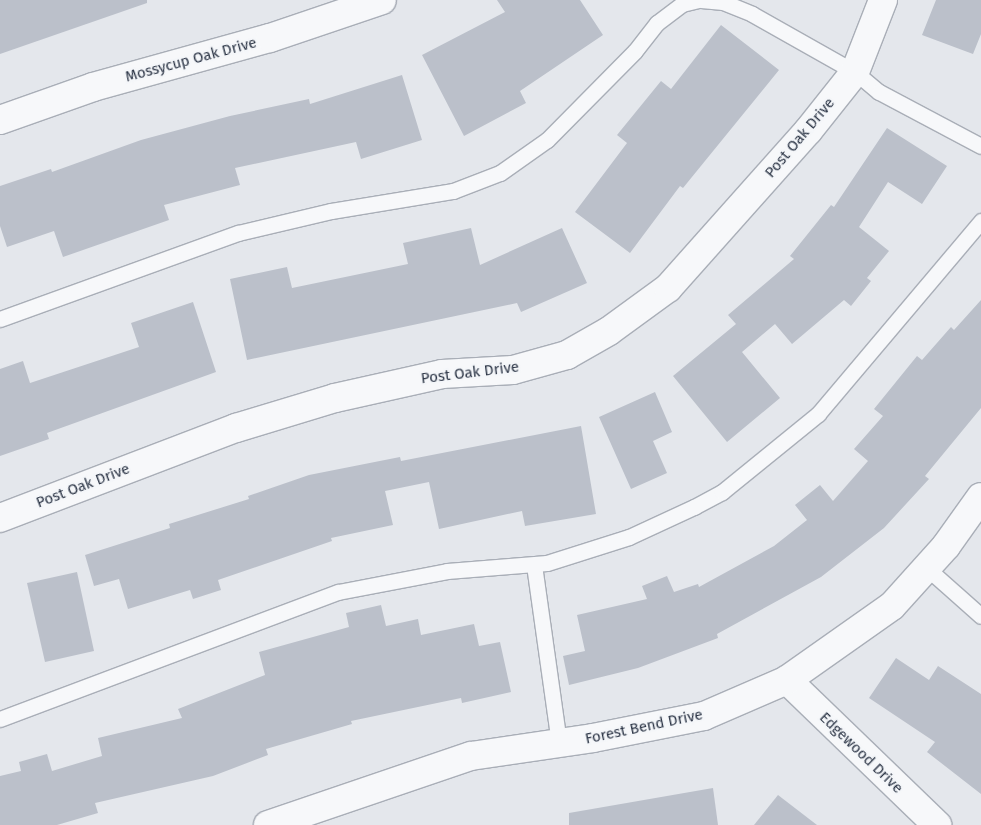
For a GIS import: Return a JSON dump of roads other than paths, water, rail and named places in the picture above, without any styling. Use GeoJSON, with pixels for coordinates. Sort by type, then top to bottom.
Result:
{"type":"FeatureCollection","features":[{"type":"Feature","properties":{"kind":"street","name":"Mossycup Oak Drive"},"geometry":{"type":"LineString","coordinates":[[0,120],[93,86],[270,38],[382,0]]}},
{"type":"Feature","properties":{"kind":"street","name":"Post Oak Drive"},"geometry":{"type":"LineString","coordinates":[[0,518],[236,428],[335,398],[442,374],[512,370],[568,355],[609,330],[668,288],[808,130],[855,72],[884,0]]}},
{"type":"Feature","properties":{"kind":"street","name":"Forest Bend Drive"},"geometry":{"type":"LineString","coordinates":[[268,825],[471,756],[559,743],[704,716],[787,680],[892,606],[946,546],[981,497]]}},
{"type":"Feature","properties":{"kind":"street","name":"Edgewood Drive"},"geometry":{"type":"LineString","coordinates":[[787,680],[937,825]]}},
{"type":"Feature","properties":{"kind":"lane"},"geometry":{"type":"LineString","coordinates":[[0,319],[238,233],[331,211],[453,191],[500,173],[547,140],[635,51],[657,23],[682,4],[700,0],[723,2],[752,14],[855,72],[879,92],[981,146]]}},
{"type":"Feature","properties":{"kind":"lane"},"geometry":{"type":"LineString","coordinates":[[0,719],[338,592],[448,571],[534,565],[629,537],[715,496],[754,468],[818,414],[981,222]]}},
{"type":"Feature","properties":{"kind":"lane"},"geometry":{"type":"LineString","coordinates":[[534,565],[559,743]]}},
{"type":"Feature","properties":{"kind":"lane"},"geometry":{"type":"LineString","coordinates":[[926,568],[981,616]]}}]}
